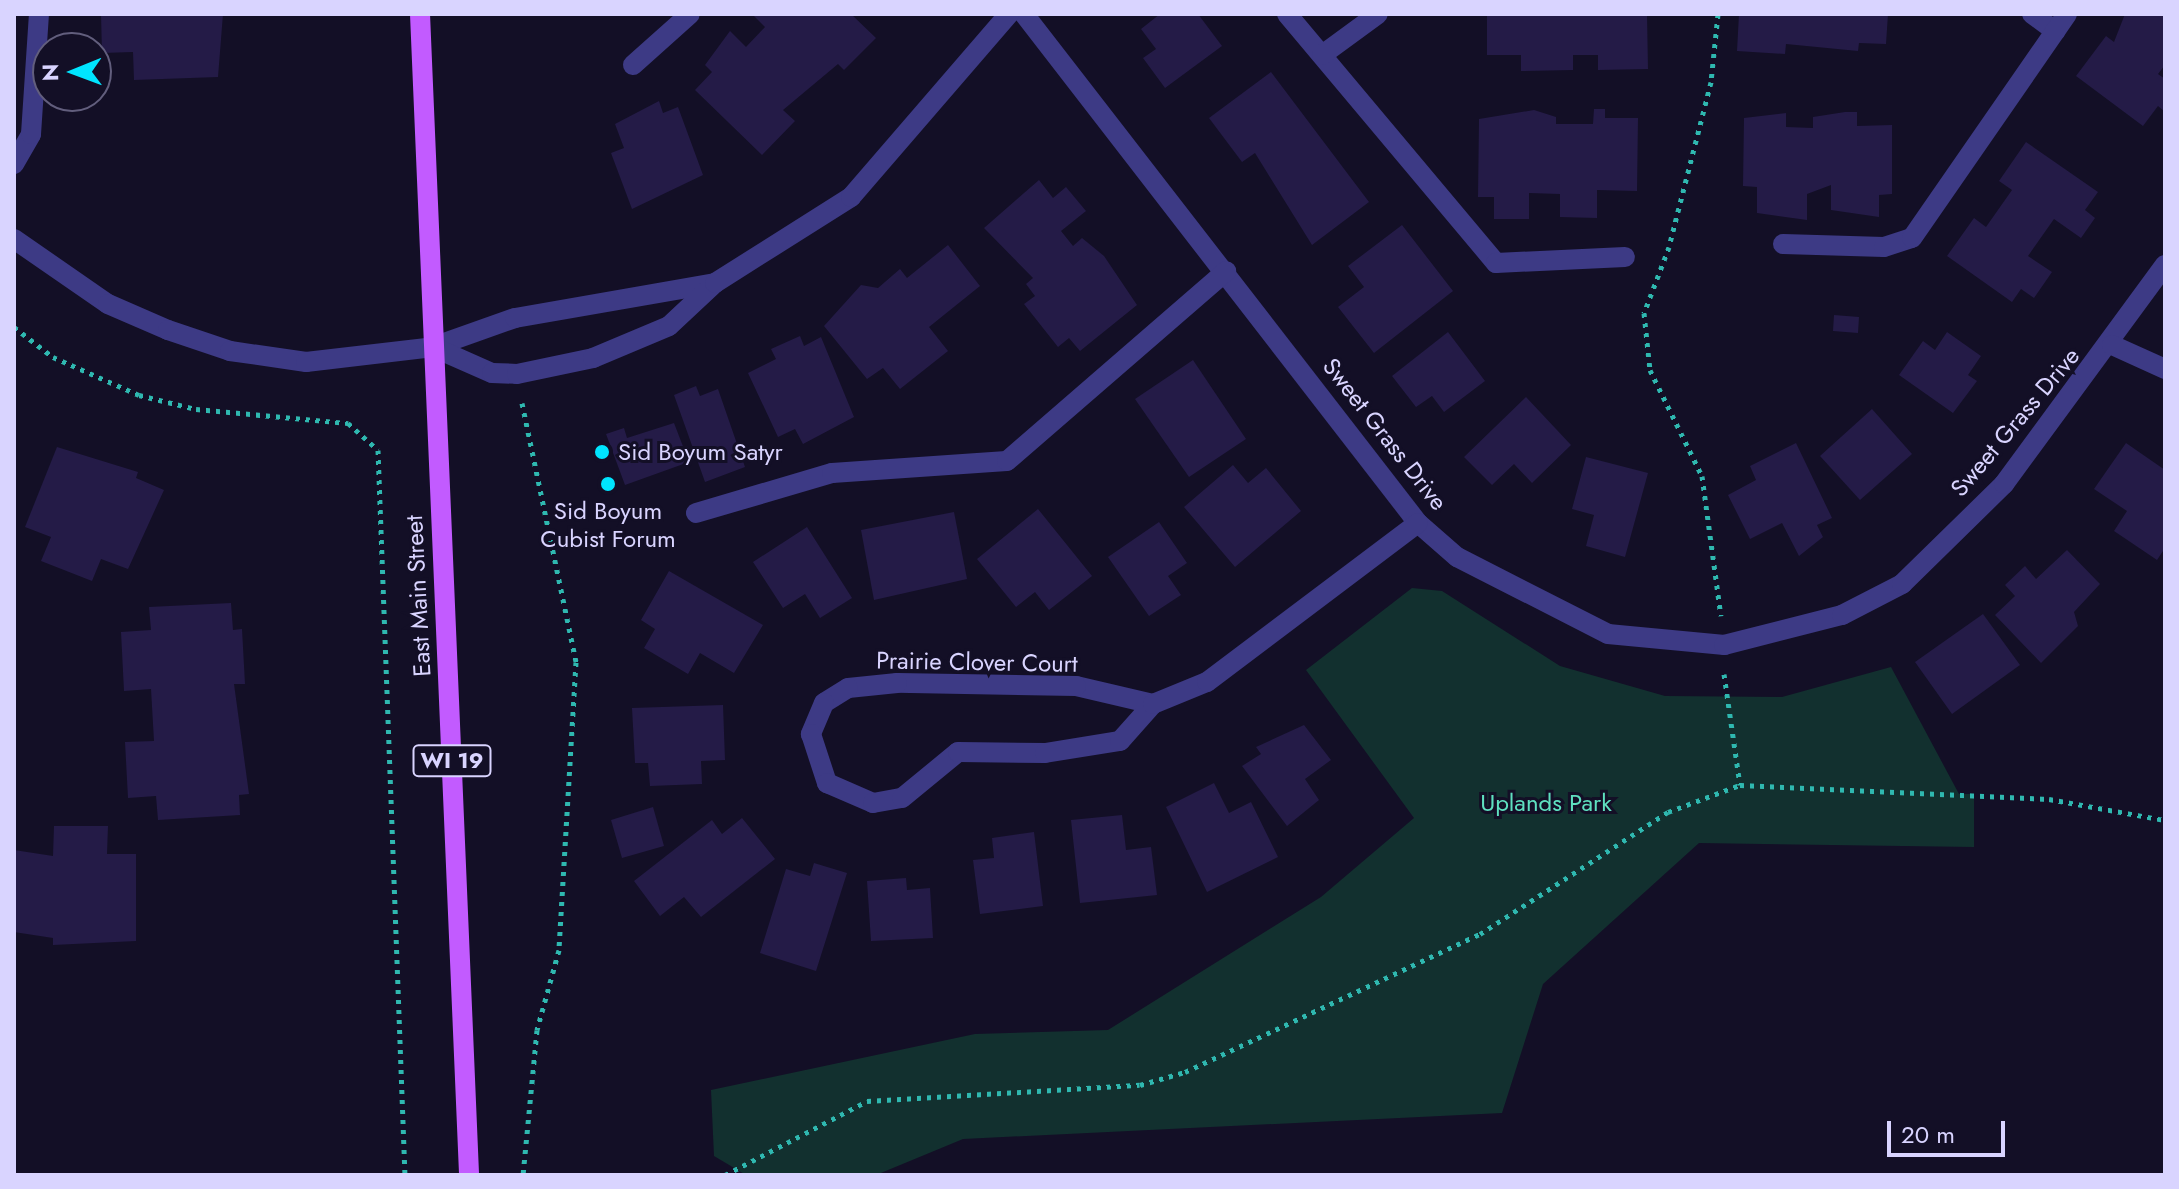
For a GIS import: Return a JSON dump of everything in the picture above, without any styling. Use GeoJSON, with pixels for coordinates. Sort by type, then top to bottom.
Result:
{"type":"FeatureCollection","features":[{"type":"Feature","properties":{"kind":"main road","name":"East Main Street"},"geometry":{"type":"LineString","coordinates":[[420,14],[469,1175]]}},
{"type":"Feature","properties":{"kind":"street"},"geometry":{"type":"LineString","coordinates":[[14,164],[31,134],[39,14]]}},
{"type":"Feature","properties":{"kind":"street"},"geometry":{"type":"LineString","coordinates":[[633,65],[690,14]]}},
{"type":"Feature","properties":{"kind":"street"},"geometry":{"type":"LineString","coordinates":[[433,347],[492,373],[593,358],[669,326],[715,283],[851,197],[1009,14]]}},
{"type":"Feature","properties":{"kind":"street","name":"Sweet Grass Drive"},"geometry":{"type":"LineString","coordinates":[[1024,14],[1226,271],[1418,523],[1457,557],[1608,634],[1724,645],[1842,615],[1902,584],[2004,484],[2112,345],[2165,265]]}},
{"type":"Feature","properties":{"kind":"street"},"geometry":{"type":"LineString","coordinates":[[1287,14],[1496,263],[1625,257]]}},
{"type":"Feature","properties":{"kind":"street"},"geometry":{"type":"LineString","coordinates":[[1322,55],[1378,14]]}},
{"type":"Feature","properties":{"kind":"street"},"geometry":{"type":"LineString","coordinates":[[2032,14],[2055,31]]}},
{"type":"Feature","properties":{"kind":"street"},"geometry":{"type":"LineString","coordinates":[[1783,244],[1884,247],[1912,238],[2067,14]]}},
{"type":"Feature","properties":{"kind":"street"},"geometry":{"type":"LineString","coordinates":[[14,239],[108,304],[230,351],[306,362],[433,347],[515,318],[715,283]]}},
{"type":"Feature","properties":{"kind":"street"},"geometry":{"type":"LineString","coordinates":[[696,513],[832,473],[1007,461],[1226,271]]}},
{"type":"Feature","properties":{"kind":"street"},"geometry":{"type":"LineString","coordinates":[[2112,345],[2165,369]]}},
{"type":"Feature","properties":{"kind":"street","name":"Prairie Clover Court"},"geometry":{"type":"LineString","coordinates":[[1153,704],[1076,686],[897,683],[848,688],[824,703],[811,734],[827,783],[873,803],[902,798],[958,752],[1045,753],[1120,741],[1153,704],[1207,682],[1418,523]]}},
{"type":"Feature","properties":{"kind":"path"},"geometry":{"type":"LineString","coordinates":[[1718,14],[1711,82],[1669,247],[1644,313],[1650,370],[1702,476],[1724,645],[1723,689],[1740,785]]}},
{"type":"Feature","properties":{"kind":"path"},"geometry":{"type":"LineString","coordinates":[[14,327],[53,357],[139,395],[196,409],[348,423],[378,450],[405,1175]]}},
{"type":"Feature","properties":{"kind":"path"},"geometry":{"type":"LineString","coordinates":[[523,1175],[537,1030],[559,950],[576,662],[526,419]]}},
{"type":"Feature","properties":{"kind":"path"},"geometry":{"type":"LineString","coordinates":[[725,1175],[867,1101],[1140,1085],[1185,1072],[1480,934],[1668,812],[1740,785],[2049,799],[2165,820]]}},
{"type":"Feature","properties":{"kind":"green space","name":"Uplands Park"},"geometry":{"type":"Polygon","coordinates":[[[1412,588],[1442,591],[1560,666],[1665,696],[1782,697],[1891,667],[1959,794],[1974,794],[1974,847],[1699,843],[1543,984],[1502,1113],[963,1139],[876,1175],[746,1175],[714,1156],[711,1090],[975,1034],[1108,1030],[1321,897],[1414,818],[1306,670],[1412,588]]]}},
{"type":"Feature","properties":{"kind":"building"},"geometry":{"type":"Polygon","coordinates":[[[101,14],[223,14],[218,77],[134,80],[133,52],[112,53],[112,32],[101,32],[101,14]]]}},
{"type":"Feature","properties":{"kind":"building"},"geometry":{"type":"Polygon","coordinates":[[[752,14],[851,14],[876,38],[844,70],[838,64],[783,110],[795,121],[762,155],[695,90],[712,72],[705,65],[730,31],[746,47],[765,27],[752,14]]]}},
{"type":"Feature","properties":{"kind":"building"},"geometry":{"type":"Polygon","coordinates":[[[1160,14],[1198,14],[1222,46],[1165,88],[1143,58],[1156,49],[1141,29],[1160,14]]]}},
{"type":"Feature","properties":{"kind":"building"},"geometry":{"type":"Polygon","coordinates":[[[1487,14],[1647,14],[1648,69],[1598,70],[1598,55],[1573,55],[1573,70],[1521,71],[1521,55],[1487,55],[1487,14]]]}},
{"type":"Feature","properties":{"kind":"building"},"geometry":{"type":"Polygon","coordinates":[[[1739,14],[1888,14],[1886,44],[1859,43],[1858,51],[1786,44],[1785,54],[1737,51],[1739,14]]]}},
{"type":"Feature","properties":{"kind":"building"},"geometry":{"type":"Polygon","coordinates":[[[2125,14],[2165,14],[2165,65],[2158,74],[2165,79],[2165,112],[2158,106],[2143,126],[2076,76],[2106,36],[2114,42],[2125,14]]]}},
{"type":"Feature","properties":{"kind":"building"},"geometry":{"type":"Polygon","coordinates":[[[1271,72],[1369,202],[1312,245],[1255,153],[1242,162],[1209,118],[1271,72]]]}},
{"type":"Feature","properties":{"kind":"building"},"geometry":{"type":"Polygon","coordinates":[[[659,101],[663,113],[678,107],[703,175],[632,209],[611,153],[624,148],[615,124],[659,101]]]}},
{"type":"Feature","properties":{"kind":"building"},"geometry":{"type":"Polygon","coordinates":[[[1594,109],[1605,109],[1605,118],[1638,118],[1637,191],[1597,190],[1597,218],[1560,217],[1560,194],[1529,193],[1529,219],[1494,219],[1494,197],[1478,197],[1479,119],[1534,110],[1556,117],[1556,124],[1593,124],[1594,109]]]}},
{"type":"Feature","properties":{"kind":"building"},"geometry":{"type":"Polygon","coordinates":[[[1857,112],[1857,126],[1892,125],[1892,194],[1879,195],[1879,217],[1831,210],[1831,185],[1807,194],[1807,220],[1757,213],[1757,187],[1743,186],[1744,118],[1786,113],[1786,127],[1813,128],[1813,117],[1857,112]]]}},
{"type":"Feature","properties":{"kind":"building"},"geometry":{"type":"Polygon","coordinates":[[[2026,142],[2098,192],[2085,210],[2095,218],[2081,238],[2054,219],[2028,256],[2052,272],[2034,298],[2021,289],[2012,302],[1947,256],[1974,218],[1986,227],[2012,190],[1999,181],[2026,142]]]}},
{"type":"Feature","properties":{"kind":"building"},"geometry":{"type":"Polygon","coordinates":[[[1039,180],[1053,198],[1066,187],[1086,211],[1061,231],[1073,246],[1082,238],[1104,256],[1137,305],[1080,351],[1069,338],[1058,347],[1024,304],[1035,296],[1026,284],[1033,278],[984,228],[1039,180]]]}},
{"type":"Feature","properties":{"kind":"building"},"geometry":{"type":"Polygon","coordinates":[[[1402,225],[1453,291],[1374,353],[1338,307],[1364,287],[1348,266],[1402,225]]]}},
{"type":"Feature","properties":{"kind":"building"},"geometry":{"type":"Polygon","coordinates":[[[948,245],[980,286],[929,327],[948,351],[900,389],[883,368],[867,379],[824,326],[861,285],[878,288],[900,269],[907,278],[948,245]]]}},
{"type":"Feature","properties":{"kind":"building"},"geometry":{"type":"Polygon","coordinates":[[[1834,315],[1859,317],[1858,333],[1833,331],[1834,315]]]}},
{"type":"Feature","properties":{"kind":"building"},"geometry":{"type":"Polygon","coordinates":[[[1448,332],[1485,381],[1444,412],[1432,396],[1416,407],[1392,376],[1448,332]]]}},
{"type":"Feature","properties":{"kind":"building"},"geometry":{"type":"Polygon","coordinates":[[[1947,332],[1981,356],[1968,375],[1977,381],[1953,413],[1899,375],[1923,341],[1935,350],[1947,332]]]}},
{"type":"Feature","properties":{"kind":"building"},"geometry":{"type":"Polygon","coordinates":[[[800,336],[804,346],[821,337],[854,417],[803,444],[795,429],[778,437],[748,373],[776,359],[771,349],[800,336]]]}},
{"type":"Feature","properties":{"kind":"building"},"geometry":{"type":"Polygon","coordinates":[[[1193,360],[1246,439],[1189,477],[1135,399],[1193,360]]]}},
{"type":"Feature","properties":{"kind":"building"},"geometry":{"type":"Polygon","coordinates":[[[696,386],[700,396],[718,389],[745,467],[705,482],[674,395],[696,386]]]}},
{"type":"Feature","properties":{"kind":"building"},"geometry":{"type":"Polygon","coordinates":[[[1526,397],[1571,445],[1532,483],[1514,464],[1492,485],[1464,457],[1526,397]]]}},
{"type":"Feature","properties":{"kind":"building"},"geometry":{"type":"Polygon","coordinates":[[[1872,409],[1912,454],[1860,500],[1820,456],[1872,409]]]}},
{"type":"Feature","properties":{"kind":"building"},"geometry":{"type":"Polygon","coordinates":[[[674,423],[689,462],[625,485],[606,434],[624,428],[627,438],[674,423]]]}},
{"type":"Feature","properties":{"kind":"building"},"geometry":{"type":"Polygon","coordinates":[[[1796,443],[1832,518],[1817,525],[1823,537],[1799,556],[1782,523],[1750,539],[1728,495],[1756,480],[1750,466],[1796,443]]]}},
{"type":"Feature","properties":{"kind":"building"},"geometry":{"type":"Polygon","coordinates":[[[2126,443],[2165,470],[2165,548],[2157,560],[2114,531],[2127,511],[2094,489],[2126,443]]]}},
{"type":"Feature","properties":{"kind":"building"},"geometry":{"type":"Polygon","coordinates":[[[57,447],[138,472],[136,478],[164,490],[128,569],[101,559],[92,581],[41,561],[51,537],[25,527],[57,447]]]}},
{"type":"Feature","properties":{"kind":"building"},"geometry":{"type":"Polygon","coordinates":[[[1586,457],[1648,473],[1625,557],[1586,546],[1594,515],[1572,509],[1586,457]]]}},
{"type":"Feature","properties":{"kind":"building"},"geometry":{"type":"Polygon","coordinates":[[[1233,465],[1248,483],[1266,468],[1301,511],[1235,567],[1184,507],[1233,465]]]}},
{"type":"Feature","properties":{"kind":"building"},"geometry":{"type":"Polygon","coordinates":[[[1038,509],[1092,576],[1049,610],[1035,592],[1016,607],[977,559],[1038,509]]]}},
{"type":"Feature","properties":{"kind":"building"},"geometry":{"type":"Polygon","coordinates":[[[954,512],[967,579],[874,600],[861,530],[954,512]]]}},
{"type":"Feature","properties":{"kind":"building"},"geometry":{"type":"Polygon","coordinates":[[[1159,522],[1187,563],[1168,576],[1181,595],[1149,616],[1108,557],[1159,522]]]}},
{"type":"Feature","properties":{"kind":"building"},"geometry":{"type":"Polygon","coordinates":[[[807,527],[852,598],[820,618],[805,594],[783,608],[753,562],[807,527]]]}},
{"type":"Feature","properties":{"kind":"building"},"geometry":{"type":"Polygon","coordinates":[[[2067,550],[2100,584],[2074,612],[2078,626],[2041,663],[1995,615],[2015,596],[2005,585],[2025,566],[2036,579],[2067,550]]]}},
{"type":"Feature","properties":{"kind":"building"},"geometry":{"type":"Polygon","coordinates":[[[669,571],[763,625],[734,673],[700,653],[688,674],[644,648],[655,629],[641,620],[669,571]]]}},
{"type":"Feature","properties":{"kind":"building"},"geometry":{"type":"Polygon","coordinates":[[[231,603],[233,630],[242,629],[245,684],[234,684],[249,794],[239,795],[240,815],[158,820],[156,796],[128,798],[125,742],[154,741],[151,689],[124,691],[121,632],[151,630],[149,607],[231,603]]]}},
{"type":"Feature","properties":{"kind":"building"},"geometry":{"type":"Polygon","coordinates":[[[1983,614],[2020,665],[1952,714],[1915,662],[1983,614]]]}},
{"type":"Feature","properties":{"kind":"building"},"geometry":{"type":"Polygon","coordinates":[[[723,705],[725,760],[701,761],[702,784],[650,786],[648,763],[635,763],[632,708],[723,705]]]}},
{"type":"Feature","properties":{"kind":"building"},"geometry":{"type":"Polygon","coordinates":[[[1304,725],[1331,760],[1305,779],[1319,800],[1287,826],[1242,766],[1261,754],[1256,747],[1304,725]]]}},
{"type":"Feature","properties":{"kind":"building"},"geometry":{"type":"Polygon","coordinates":[[[1214,783],[1229,813],[1251,802],[1278,857],[1207,892],[1166,807],[1214,783]]]}},
{"type":"Feature","properties":{"kind":"building"},"geometry":{"type":"Polygon","coordinates":[[[653,807],[664,846],[622,858],[611,820],[653,807]]]}},
{"type":"Feature","properties":{"kind":"building"},"geometry":{"type":"Polygon","coordinates":[[[1122,815],[1126,850],[1151,847],[1157,895],[1080,903],[1071,820],[1122,815]]]}},
{"type":"Feature","properties":{"kind":"building"},"geometry":{"type":"Polygon","coordinates":[[[742,818],[775,859],[701,917],[684,897],[660,916],[634,881],[712,820],[722,834],[742,818]]]}},
{"type":"Feature","properties":{"kind":"building"},"geometry":{"type":"Polygon","coordinates":[[[54,826],[108,826],[107,854],[136,854],[136,941],[53,945],[53,938],[14,932],[14,850],[53,856],[54,826]]]}},
{"type":"Feature","properties":{"kind":"building"},"geometry":{"type":"Polygon","coordinates":[[[1034,832],[1043,906],[980,914],[973,860],[994,858],[992,838],[1034,832]]]}},
{"type":"Feature","properties":{"kind":"building"},"geometry":{"type":"Polygon","coordinates":[[[814,863],[847,873],[816,971],[760,953],[786,869],[810,876],[814,863]]]}},
{"type":"Feature","properties":{"kind":"building"},"geometry":{"type":"Polygon","coordinates":[[[906,878],[907,890],[930,888],[933,938],[871,941],[867,881],[906,878]]]}},
{"type":"Feature","properties":{"kind":"place","name":"Sid Boyum Satyr"},"geometry":{"type":"Point","coordinates":[602,452]}},
{"type":"Feature","properties":{"kind":"place","name":"Sid Boyum Cubist Forum"},"geometry":{"type":"Point","coordinates":[608,484]}}]}
